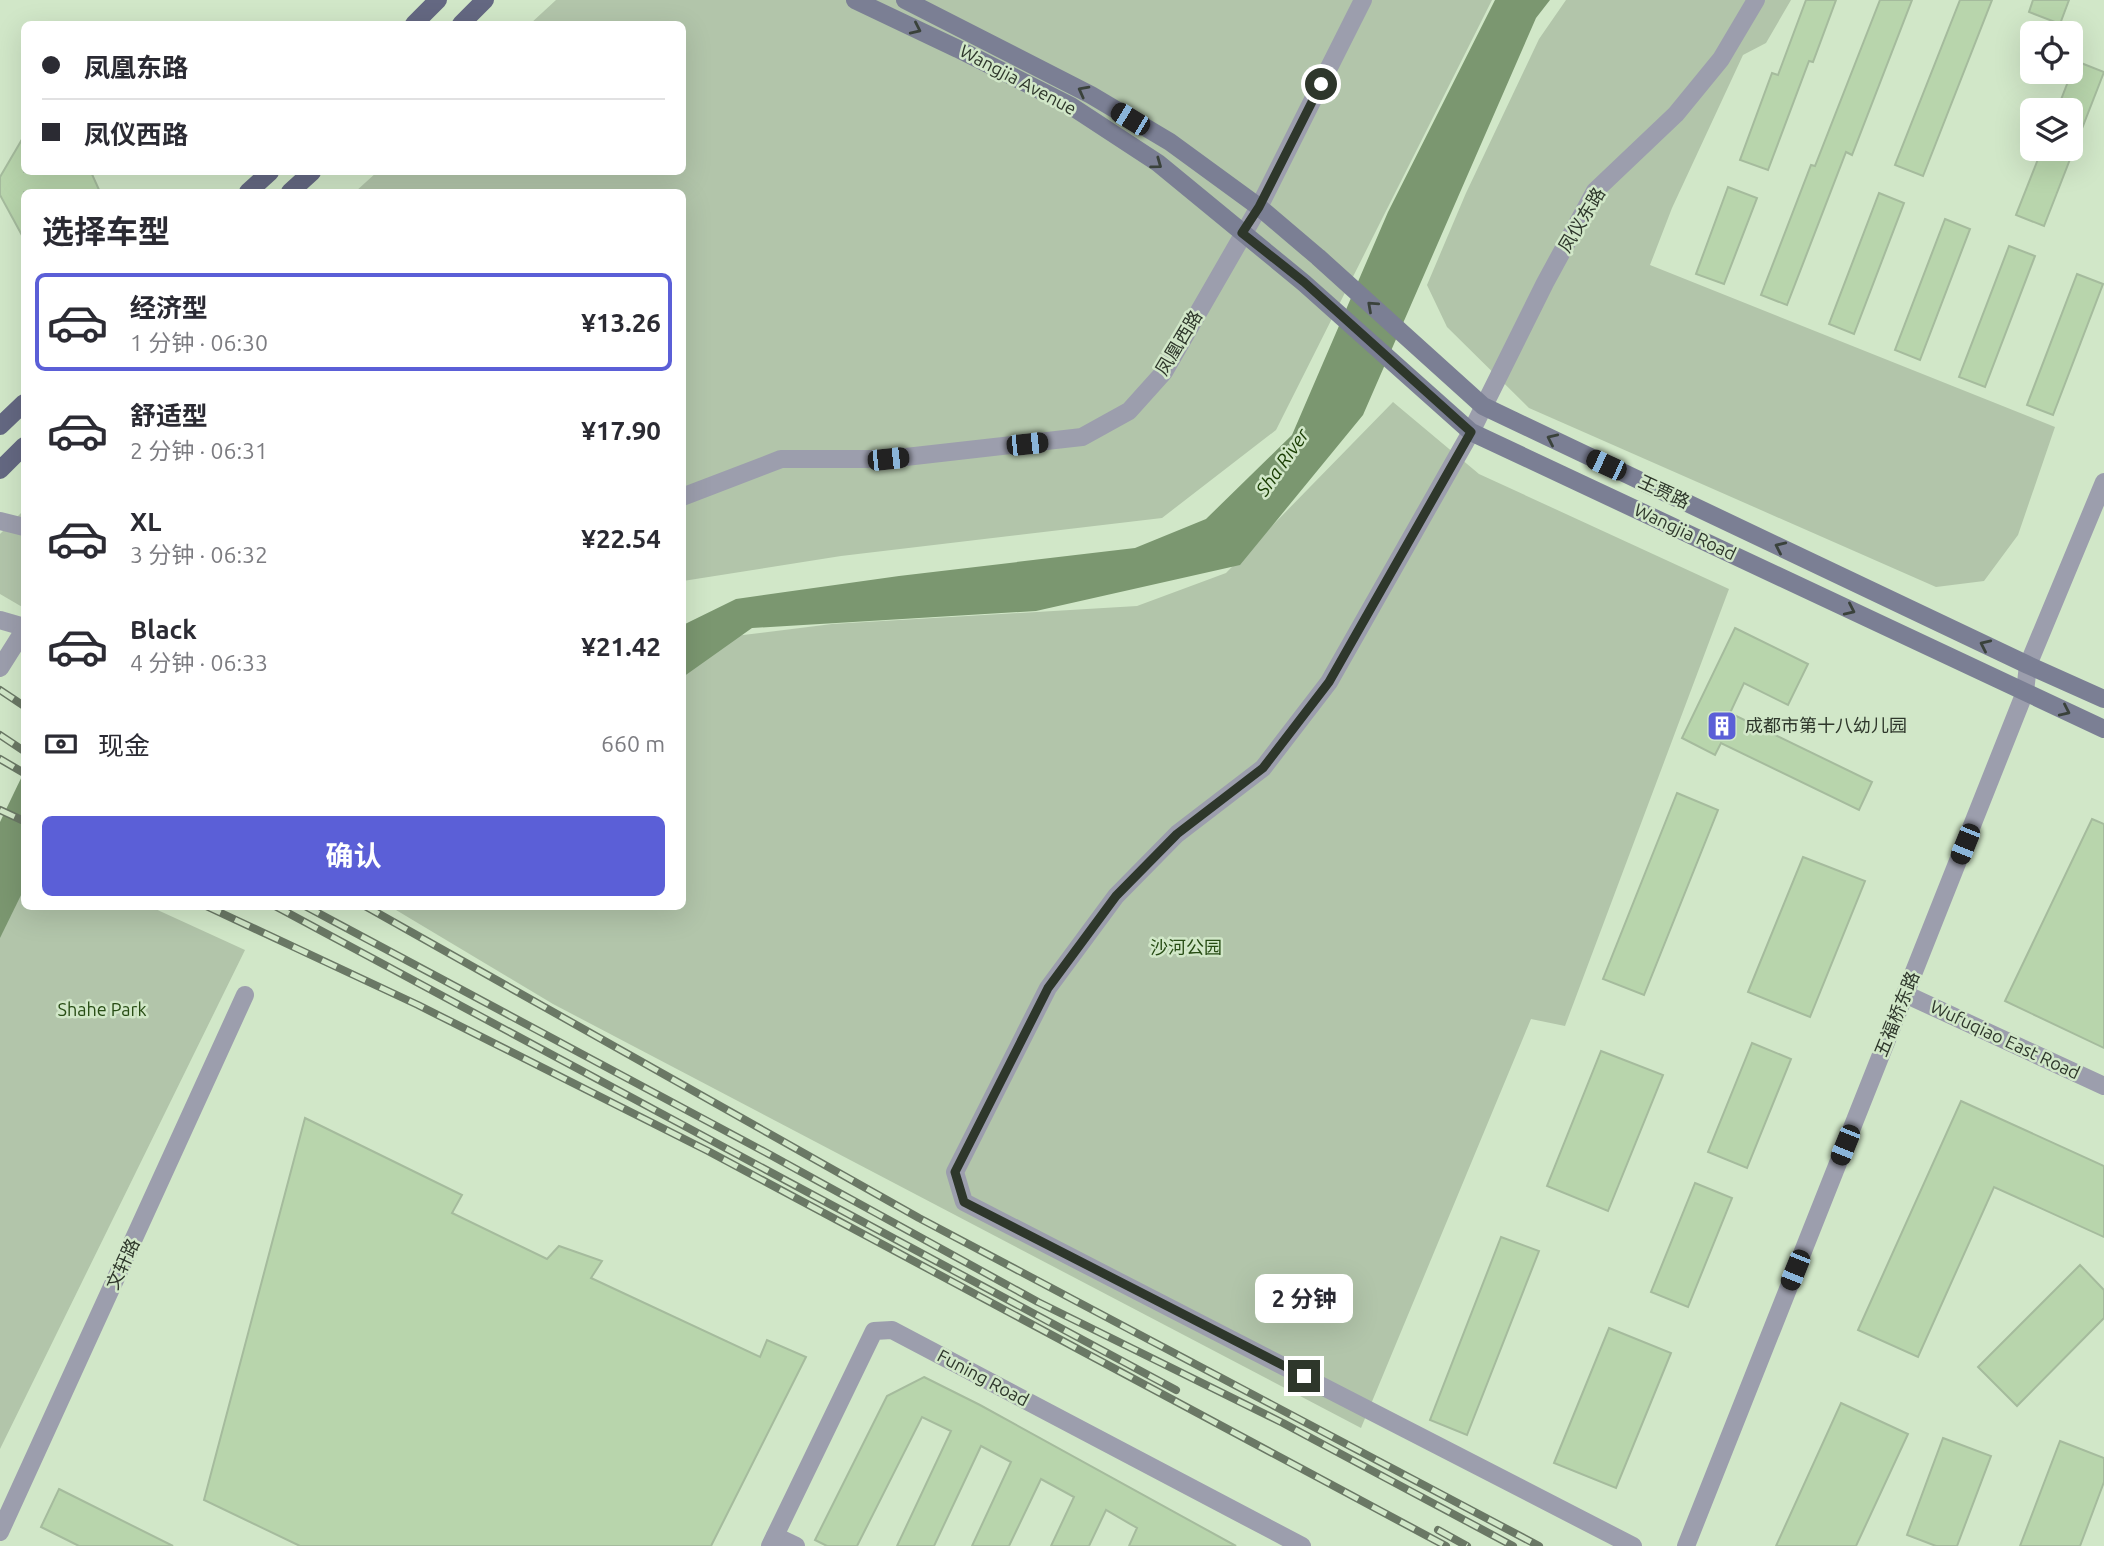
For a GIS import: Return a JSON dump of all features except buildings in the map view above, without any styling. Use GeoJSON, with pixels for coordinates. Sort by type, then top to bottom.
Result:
{"type":"FeatureCollection","features":[{"type":"Feature","properties":{"kind":"main road"},"geometry":{"type":"LineString","coordinates":[[417,21],[438,0]]}},
{"type":"Feature","properties":{"kind":"main road"},"geometry":{"type":"LineString","coordinates":[[464,21],[485,0]]}},
{"type":"Feature","properties":{"kind":"main road","name":"Wangjia Avenue"},"geometry":{"type":"LineString","coordinates":[[855,0],[1071,106],[1158,163],[1304,282]]}},
{"type":"Feature","properties":{"kind":"main road","name":"Wangjia Avenue"},"geometry":{"type":"LineString","coordinates":[[905,0],[1091,95],[1170,142],[1259,207],[1318,257]]}},
{"type":"Feature","properties":{"kind":"main road"},"geometry":{"type":"LineString","coordinates":[[251,189],[267,175]]}},
{"type":"Feature","properties":{"kind":"main road"},"geometry":{"type":"LineString","coordinates":[[293,189],[309,175]]}},
{"type":"Feature","properties":{"kind":"main road","name":"王贾路"},"geometry":{"type":"LineString","coordinates":[[1318,257],[1483,406],[2104,699]]}},
{"type":"Feature","properties":{"kind":"main road","name":"Wangjia Road"},"geometry":{"type":"LineString","coordinates":[[1304,282],[1402,373],[1471,432],[2104,729]]}},
{"type":"Feature","properties":{"kind":"main road"},"geometry":{"type":"LineString","coordinates":[[0,426],[21,406]]}},
{"type":"Feature","properties":{"kind":"main road"},"geometry":{"type":"LineString","coordinates":[[0,470],[21,449]]}},
{"type":"Feature","properties":{"kind":"street","name":"凤仪东路"},"geometry":{"type":"LineString","coordinates":[[1633,1546],[964,1202],[955,1172],[1048,988],[1116,896],[1168,842],[1263,768],[1329,682],[1471,432],[1595,191],[1676,114],[1721,59],[1756,0]]}},
{"type":"Feature","properties":{"kind":"street","name":"凤凰西路"},"geometry":{"type":"LineString","coordinates":[[686,495],[781,459],[888,459],[1082,437],[1129,411],[1164,372],[1259,207],[1359,3]]}},
{"type":"Feature","properties":{"kind":"street","name":"五福桥东路"},"geometry":{"type":"LineString","coordinates":[[1686,1546],[2025,692],[2028,665],[2104,482]]}},
{"type":"Feature","properties":{"kind":"street"},"geometry":{"type":"LineString","coordinates":[[0,521],[21,526]]}},
{"type":"Feature","properties":{"kind":"street"},"geometry":{"type":"LineString","coordinates":[[0,620],[21,628]]}},
{"type":"Feature","properties":{"kind":"street"},"geometry":{"type":"LineString","coordinates":[[0,668],[21,634]]}},
{"type":"Feature","properties":{"kind":"street","name":"文轩路"},"geometry":{"type":"LineString","coordinates":[[0,1532],[245,995]]}},
{"type":"Feature","properties":{"kind":"street","name":"Wufuqiao East Road"},"geometry":{"type":"LineString","coordinates":[[1905,995],[2104,1086]]}},
{"type":"Feature","properties":{"kind":"street","name":"Funing Road"},"geometry":{"type":"LineString","coordinates":[[773,1541],[874,1331],[892,1330],[1302,1546]]}},
{"type":"Feature","properties":{"kind":"street"},"geometry":{"type":"LineString","coordinates":[[773,1541],[796,1546]]}},
{"type":"Feature","properties":{"kind":"green space"},"geometry":{"type":"Polygon","coordinates":[[[556,0],[1492,0],[1276,430],[1162,518],[841,556],[686,581],[686,189],[358,189],[374,175],[686,175],[686,21],[533,21],[556,0]]]}},
{"type":"Feature","properties":{"kind":"green space"},"geometry":{"type":"Polygon","coordinates":[[[1566,0],[1791,0],[1766,43],[1743,55],[1672,208],[1650,265],[2055,427],[2018,535],[1984,581],[1936,587],[1529,408],[1447,327],[1427,285],[1466,193],[1539,39],[1566,0]]]}},
{"type":"Feature","properties":{"kind":"green space","name":"沙河公园"},"geometry":{"type":"Polygon","coordinates":[[[1393,402],[1479,474],[1729,589],[1565,1026],[1531,1019],[1361,1428],[553,1004],[396,910],[686,910],[686,670],[735,636],[832,624],[1137,606],[1226,573],[1393,402]]]}},
{"type":"Feature","properties":{"kind":"green space"},"geometry":{"type":"Polygon","coordinates":[[[21,513],[21,606],[0,594],[0,534],[21,513]]]}},
{"type":"Feature","properties":{"kind":"green space","name":"Shahe Park"},"geometry":{"type":"Polygon","coordinates":[[[0,836],[21,846],[21,910],[158,910],[245,950],[0,1449],[0,836]]]}},
{"type":"Feature","properties":{"kind":"water","name":"Sha River"},"geometry":{"type":"Polygon","coordinates":[[[1495,0],[1550,0],[1536,18],[1363,415],[1240,565],[1036,611],[752,628],[686,675],[686,624],[736,599],[899,576],[1135,548],[1206,519],[1292,435],[1388,212],[1495,0]]]}},
{"type":"Feature","properties":{"kind":"water"},"geometry":{"type":"Polygon","coordinates":[[[21,778],[21,895],[0,938],[0,822],[21,778]]]}},
{"type":"Feature","properties":{"kind":"railway"},"geometry":{"type":"LineString","coordinates":[[0,690],[21,704]]}},
{"type":"Feature","properties":{"kind":"railway"},"geometry":{"type":"LineString","coordinates":[[0,735],[21,749]]}},
{"type":"Feature","properties":{"kind":"railway"},"geometry":{"type":"LineString","coordinates":[[0,759],[21,771]]}},
{"type":"Feature","properties":{"kind":"railway"},"geometry":{"type":"LineString","coordinates":[[0,810],[21,820]]}},
{"type":"Feature","properties":{"kind":"railway"},"geometry":{"type":"LineString","coordinates":[[215,910],[418,1005],[708,1151],[1446,1546]]}},
{"type":"Feature","properties":{"kind":"railway"},"geometry":{"type":"LineString","coordinates":[[282,910],[1176,1390]]}},
{"type":"Feature","properties":{"kind":"railway"},"geometry":{"type":"LineString","coordinates":[[312,910],[765,1152],[1038,1302],[1283,1423],[1513,1546]]}},
{"type":"Feature","properties":{"kind":"railway"},"geometry":{"type":"LineString","coordinates":[[372,910],[919,1218],[1539,1546]]}},
{"type":"Feature","properties":{"kind":"railway"},"geometry":{"type":"LineString","coordinates":[[1438,1530],[1467,1546]]}},
{"type":"Feature","properties":{"kind":"place","name":"成都市第十八幼儿园"},"geometry":{"type":"Point","coordinates":[1722,726]}},
{"type":"Feature","properties":{"kind":"route"},"geometry":{"type":"LineString","coordinates":[[1304,1376],[964,1202],[955,1172],[1048,988],[1116,896],[1177,834],[1263,768],[1329,682],[1471,432],[1402,373],[1304,282],[1242,233],[1259,207],[1321,84]]}}]}
